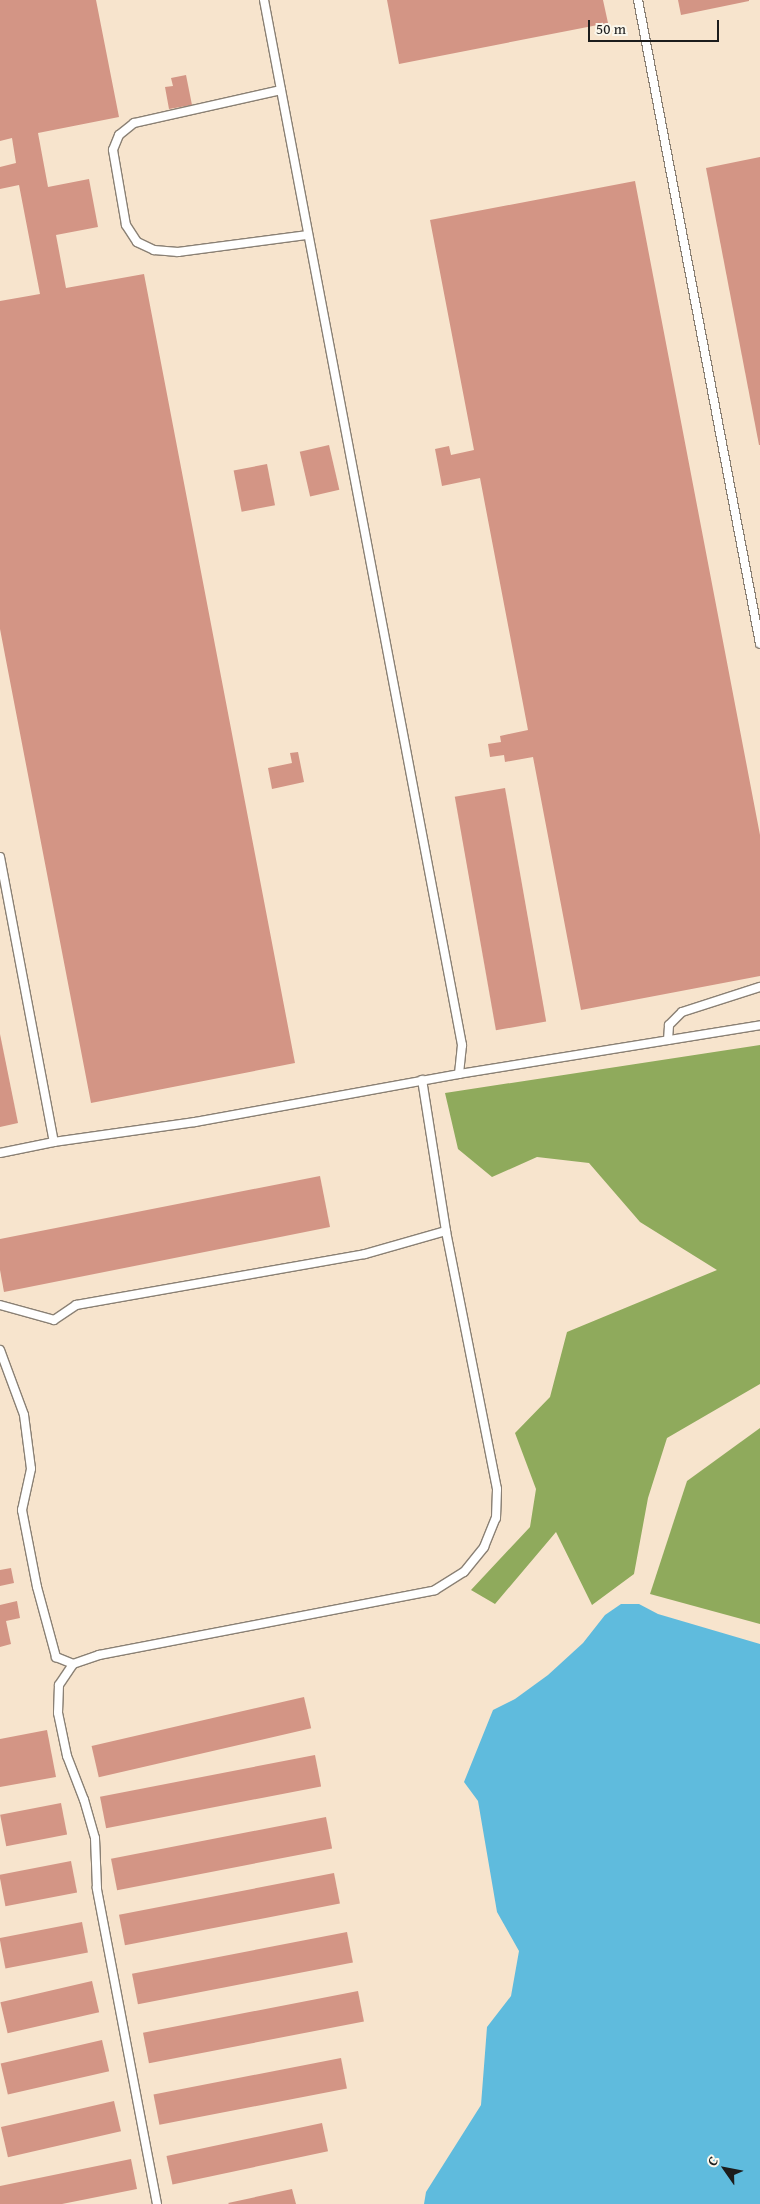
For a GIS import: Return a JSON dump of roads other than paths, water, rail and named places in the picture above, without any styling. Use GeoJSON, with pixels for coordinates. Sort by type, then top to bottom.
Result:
{"type":"FeatureCollection","features":[{"type":"Feature","properties":{"kind":"lane"},"geometry":{"type":"LineString","coordinates":[[264,0],[462,1045],[459,1074]]}},
{"type":"Feature","properties":{"kind":"lane"},"geometry":{"type":"LineString","coordinates":[[638,0],[760,644]]}},
{"type":"Feature","properties":{"kind":"lane"},"geometry":{"type":"LineString","coordinates":[[281,90],[134,123],[119,135],[113,150],[126,225],[137,242],[154,250],[178,252],[308,235]]}},
{"type":"Feature","properties":{"kind":"lane"},"geometry":{"type":"LineString","coordinates":[[0,857],[54,1142]]}},
{"type":"Feature","properties":{"kind":"lane"},"geometry":{"type":"LineString","coordinates":[[668,1040],[669,1025],[682,1012],[760,987]]}},
{"type":"Feature","properties":{"kind":"lane"},"geometry":{"type":"LineString","coordinates":[[0,1153],[54,1142],[195,1122],[422,1080],[760,1025]]}},
{"type":"Feature","properties":{"kind":"lane"},"geometry":{"type":"LineString","coordinates":[[158,2204],[97,1888],[95,1838],[84,1800],[67,1756],[58,1714],[59,1685],[73,1664],[99,1655],[435,1590],[464,1572],[484,1547],[496,1518],[497,1488],[446,1231],[422,1080]]}},
{"type":"Feature","properties":{"kind":"lane"},"geometry":{"type":"LineString","coordinates":[[0,1305],[27,1310],[54,1320],[76,1305],[365,1254],[446,1231]]}},
{"type":"Feature","properties":{"kind":"lane"},"geometry":{"type":"LineString","coordinates":[[0,1350],[24,1415],[31,1469],[22,1510],[37,1587],[56,1657],[73,1664]]}},
{"type":"Feature","properties":{"kind":"water"},"geometry":{"type":"Polygon","coordinates":[[[621,1604],[639,1604],[658,1614],[760,1644],[760,2204],[424,2204],[426,2192],[481,2105],[487,2027],[511,1996],[519,1951],[497,1912],[478,1801],[464,1782],[493,1710],[515,1699],[548,1675],[583,1643],[605,1615],[621,1604]]]}}]}
